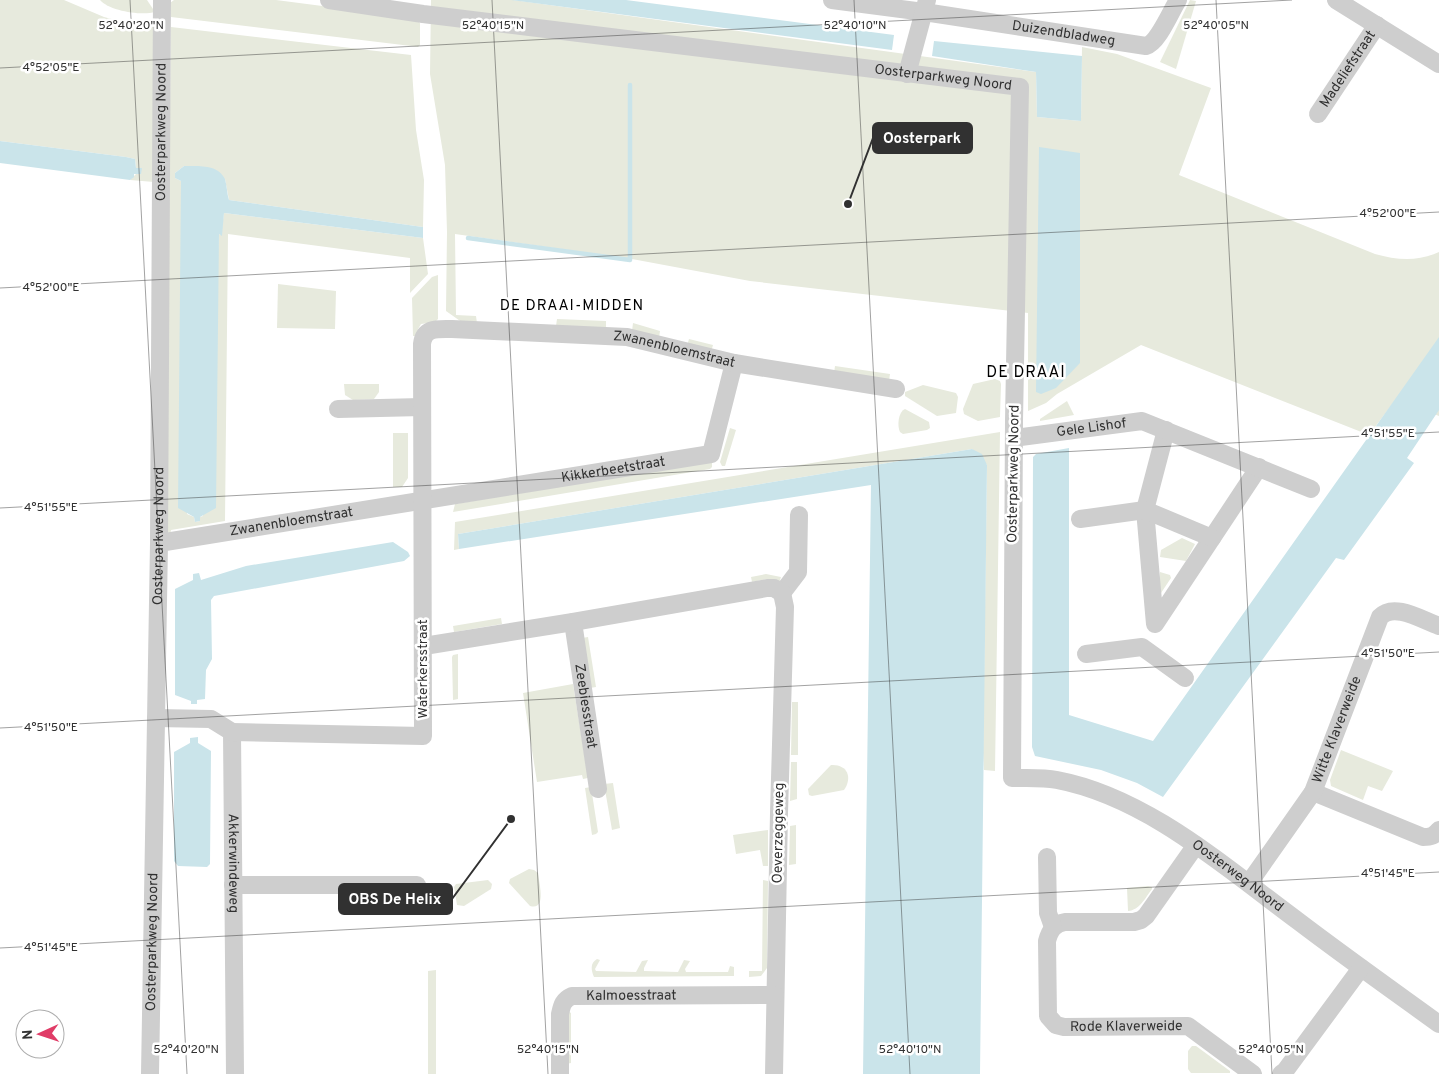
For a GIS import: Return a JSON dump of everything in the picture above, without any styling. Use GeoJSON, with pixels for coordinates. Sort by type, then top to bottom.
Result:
{"type":"FeatureCollection","features":[{"type":"Feature","properties":{"kind":"street","name":"Oosterparkweg Noord"},"geometry":{"type":"LineString","coordinates":[[150,1074],[159,543],[162,0]]}},
{"type":"Feature","properties":{"kind":"street","name":"Oosterparkweg Noord"},"geometry":{"type":"LineString","coordinates":[[329,0],[423,7],[907,74],[1020,87],[1014,438],[1012,778]]}},
{"type":"Feature","properties":{"kind":"street"},"geometry":{"type":"LineString","coordinates":[[832,0],[925,6],[907,74]]}},
{"type":"Feature","properties":{"kind":"street","name":"Duizendbladweg"},"geometry":{"type":"LineString","coordinates":[[925,6],[1146,46],[1156,38],[1178,0]]}},
{"type":"Feature","properties":{"kind":"street","name":"Madeliefstraat"},"geometry":{"type":"LineString","coordinates":[[1336,0],[1439,64]]}},
{"type":"Feature","properties":{"kind":"street","name":"Madeliefstraat"},"geometry":{"type":"LineString","coordinates":[[1318,114],[1377,25]]}},
{"type":"Feature","properties":{"kind":"street","name":"Zwanenbloemstraat"},"geometry":{"type":"LineString","coordinates":[[422,407],[423,339],[428,331],[433,329],[627,337],[734,363],[896,389]]}},
{"type":"Feature","properties":{"kind":"street","name":"Kikkerbeetstraat"},"geometry":{"type":"LineString","coordinates":[[422,500],[711,454],[734,363]]}},
{"type":"Feature","properties":{"kind":"street"},"geometry":{"type":"LineString","coordinates":[[338,409],[422,407]]}},
{"type":"Feature","properties":{"kind":"street","name":"Waterkersstraat"},"geometry":{"type":"LineString","coordinates":[[232,732],[423,736],[422,407]]}},
{"type":"Feature","properties":{"kind":"street","name":"Gele Lishof"},"geometry":{"type":"LineString","coordinates":[[1014,438],[1142,421],[1311,489]]}},
{"type":"Feature","properties":{"kind":"street"},"geometry":{"type":"LineString","coordinates":[[1154,624],[1145,510],[1166,430]]}},
{"type":"Feature","properties":{"kind":"street"},"geometry":{"type":"LineString","coordinates":[[1142,647],[1154,624],[1259,467]]}},
{"type":"Feature","properties":{"kind":"street","name":"Zwanenbloemstraat"},"geometry":{"type":"LineString","coordinates":[[159,543],[422,500]]}},
{"type":"Feature","properties":{"kind":"street"},"geometry":{"type":"LineString","coordinates":[[1080,519],[1145,510],[1212,538]]}},
{"type":"Feature","properties":{"kind":"street"},"geometry":{"type":"LineString","coordinates":[[424,646],[767,588],[774,588],[782,593],[798,572],[799,515]]}},
{"type":"Feature","properties":{"kind":"street","name":"Oeverzeggeweg"},"geometry":{"type":"LineString","coordinates":[[774,1074],[785,607],[782,593]]}},
{"type":"Feature","properties":{"kind":"street","name":"Witte Klaverweide"},"geometry":{"type":"LineString","coordinates":[[1249,883],[1314,792],[1380,617],[1384,612],[1397,610],[1439,626]]}},
{"type":"Feature","properties":{"kind":"street","name":"Zeebiesstraat"},"geometry":{"type":"LineString","coordinates":[[572,622],[598,789]]}},
{"type":"Feature","properties":{"kind":"street"},"geometry":{"type":"LineString","coordinates":[[1086,654],[1142,647],[1185,678]]}},
{"type":"Feature","properties":{"kind":"street"},"geometry":{"type":"LineString","coordinates":[[156,718],[211,719],[232,732]]}},
{"type":"Feature","properties":{"kind":"street","name":"Akkerwindeweg"},"geometry":{"type":"LineString","coordinates":[[232,732],[235,1074]]}},
{"type":"Feature","properties":{"kind":"street","name":"Oosterweg Noord"},"geometry":{"type":"LineString","coordinates":[[1012,778],[1055,780],[1091,789],[1120,800],[1196,845],[1439,1024]]}},
{"type":"Feature","properties":{"kind":"street","name":"Witte Klaverweide"},"geometry":{"type":"LineString","coordinates":[[1314,792],[1423,836],[1429,837],[1439,830]]}},
{"type":"Feature","properties":{"kind":"street"},"geometry":{"type":"LineString","coordinates":[[1053,928],[1059,923],[1066,922],[1134,922],[1141,920],[1146,916],[1196,845]]}},
{"type":"Feature","properties":{"kind":"street","name":"Rode Klaverweide"},"geometry":{"type":"LineString","coordinates":[[1048,857],[1048,913],[1053,928],[1049,933],[1048,941],[1048,1016],[1056,1025],[1064,1028],[1188,1026],[1254,1074]]}},
{"type":"Feature","properties":{"kind":"street"},"geometry":{"type":"LineString","coordinates":[[233,885],[418,885]]}},
{"type":"Feature","properties":{"kind":"street"},"geometry":{"type":"LineString","coordinates":[[1281,1074],[1362,968]]}},
{"type":"Feature","properties":{"kind":"street","name":"Kalmoesstraat"},"geometry":{"type":"LineString","coordinates":[[560,1074],[560,1014],[565,999],[572,996],[776,995]]}},
{"type":"Feature","properties":{"kind":"shaded area"},"geometry":{"type":"Polygon","coordinates":[[[0,0],[64,0],[104,17],[123,22],[151,25],[155,29],[154,182],[130,180],[142,168],[136,168],[135,159],[0,141],[0,0]]]}},
{"type":"Feature","properties":{"kind":"shaded area"},"geometry":{"type":"Polygon","coordinates":[[[100,0],[147,0],[155,12],[126,12],[104,4],[100,0]]]}},
{"type":"Feature","properties":{"kind":"shaded area"},"geometry":{"type":"Polygon","coordinates":[[[174,0],[276,0],[415,18],[420,23],[420,45],[418,47],[171,17],[170,3],[174,0]]]}},
{"type":"Feature","properties":{"kind":"shaded area"},"geometry":{"type":"Polygon","coordinates":[[[431,0],[513,0],[1036,72],[1037,117],[1081,121],[1082,47],[1117,54],[1211,88],[1179,175],[1375,254],[1391,258],[1415,259],[1439,252],[1439,416],[1396,399],[1369,435],[1141,345],[1057,394],[1046,403],[1028,411],[1028,313],[750,281],[632,259],[455,234],[456,315],[476,316],[477,323],[463,323],[446,311],[447,232],[445,165],[430,74],[431,0]]]}},
{"type":"Feature","properties":{"kind":"shaded area"},"geometry":{"type":"Polygon","coordinates":[[[1190,0],[1196,1],[1176,69],[1160,62],[1190,0]]]}},
{"type":"Feature","properties":{"kind":"shaded area"},"geometry":{"type":"Polygon","coordinates":[[[171,27],[411,55],[416,130],[424,180],[423,227],[229,200],[225,179],[184,166],[175,173],[175,178],[181,181],[187,514],[194,517],[195,522],[200,521],[200,517],[203,516],[219,234],[221,235],[224,213],[423,238],[428,274],[410,293],[410,258],[228,234],[225,521],[171,530],[170,536],[165,533],[171,27]]]}},
{"type":"Feature","properties":{"kind":"shaded area"},"geometry":{"type":"Polygon","coordinates":[[[438,275],[438,319],[435,322],[421,324],[417,336],[413,336],[412,298],[432,277],[438,275]]]}},
{"type":"Feature","properties":{"kind":"shaded area"},"geometry":{"type":"Polygon","coordinates":[[[278,284],[336,291],[335,329],[277,328],[278,284]]]}},
{"type":"Feature","properties":{"kind":"shaded area"},"geometry":{"type":"Polygon","coordinates":[[[557,319],[606,321],[606,328],[556,326],[557,319]]]}},
{"type":"Feature","properties":{"kind":"shaded area"},"geometry":{"type":"Polygon","coordinates":[[[633,323],[660,331],[659,338],[632,331],[633,323]]]}},
{"type":"Feature","properties":{"kind":"shaded area"},"geometry":{"type":"Polygon","coordinates":[[[689,339],[713,345],[711,352],[687,346],[689,339]]]}},
{"type":"Feature","properties":{"kind":"shaded area"},"geometry":{"type":"Polygon","coordinates":[[[835,366],[890,374],[889,381],[834,373],[835,366]]]}},
{"type":"Feature","properties":{"kind":"shaded area"},"geometry":{"type":"Polygon","coordinates":[[[995,379],[1000,381],[1001,384],[1000,417],[978,421],[964,414],[963,409],[973,384],[995,379]]]}},
{"type":"Feature","properties":{"kind":"shaded area"},"geometry":{"type":"Polygon","coordinates":[[[344,384],[379,384],[379,392],[374,399],[353,400],[345,395],[344,384]]]}},
{"type":"Feature","properties":{"kind":"shaded area"},"geometry":{"type":"Polygon","coordinates":[[[923,385],[956,393],[958,397],[956,413],[937,416],[905,396],[905,392],[923,385]]]}},
{"type":"Feature","properties":{"kind":"shaded area"},"geometry":{"type":"Polygon","coordinates":[[[1067,401],[1074,415],[1040,421],[1040,419],[1067,401]]]}},
{"type":"Feature","properties":{"kind":"shaded area"},"geometry":{"type":"Polygon","coordinates":[[[905,409],[929,422],[930,428],[903,434],[900,432],[899,419],[905,409]]]}},
{"type":"Feature","properties":{"kind":"shaded area"},"geometry":{"type":"Polygon","coordinates":[[[730,428],[736,430],[725,466],[722,466],[720,462],[730,428]]]}},
{"type":"Feature","properties":{"kind":"shaded area"},"geometry":{"type":"Polygon","coordinates":[[[1000,432],[995,771],[984,770],[983,753],[987,465],[972,449],[458,534],[459,549],[454,550],[455,522],[1000,432]]]}},
{"type":"Feature","properties":{"kind":"shaded area"},"geometry":{"type":"Polygon","coordinates":[[[393,433],[408,433],[408,478],[402,487],[393,487],[393,433]]]}},
{"type":"Feature","properties":{"kind":"shaded area"},"geometry":{"type":"Polygon","coordinates":[[[712,461],[710,469],[453,512],[455,504],[712,461]]]}},
{"type":"Feature","properties":{"kind":"shaded area"},"geometry":{"type":"Polygon","coordinates":[[[1182,538],[1195,544],[1186,561],[1160,557],[1161,550],[1182,538]]]}},
{"type":"Feature","properties":{"kind":"shaded area"},"geometry":{"type":"Polygon","coordinates":[[[1160,572],[1170,575],[1171,578],[1159,596],[1160,572]]]}},
{"type":"Feature","properties":{"kind":"shaded area"},"geometry":{"type":"Polygon","coordinates":[[[766,574],[781,577],[779,583],[767,579],[752,582],[751,577],[766,574]]]}},
{"type":"Feature","properties":{"kind":"shaded area"},"geometry":{"type":"Polygon","coordinates":[[[501,618],[502,624],[454,632],[453,626],[501,618]]]}},
{"type":"Feature","properties":{"kind":"shaded area"},"geometry":{"type":"Polygon","coordinates":[[[588,637],[596,687],[590,688],[582,638],[588,637]]]}},
{"type":"Feature","properties":{"kind":"shaded area"},"geometry":{"type":"Polygon","coordinates":[[[458,654],[458,699],[453,700],[452,657],[458,654]]]}},
{"type":"Feature","properties":{"kind":"shaded area"},"geometry":{"type":"Polygon","coordinates":[[[573,684],[588,778],[583,779],[582,775],[537,782],[523,693],[573,684]]]}},
{"type":"Feature","properties":{"kind":"shaded area"},"geometry":{"type":"Polygon","coordinates":[[[792,702],[798,702],[798,755],[791,755],[792,702]]]}},
{"type":"Feature","properties":{"kind":"shaded area"},"geometry":{"type":"Polygon","coordinates":[[[1341,750],[1393,771],[1382,791],[1368,786],[1363,800],[1331,786],[1330,780],[1341,750]]]}},
{"type":"Feature","properties":{"kind":"shaded area"},"geometry":{"type":"Polygon","coordinates":[[[791,762],[797,762],[797,799],[790,801],[791,762]]]}},
{"type":"Feature","properties":{"kind":"shaded area"},"geometry":{"type":"Polygon","coordinates":[[[831,765],[837,765],[847,772],[848,780],[844,790],[809,795],[808,789],[831,765]]]}},
{"type":"Feature","properties":{"kind":"shaded area"},"geometry":{"type":"Polygon","coordinates":[[[613,783],[620,828],[612,830],[604,784],[613,783]]]}},
{"type":"Feature","properties":{"kind":"shaded area"},"geometry":{"type":"Polygon","coordinates":[[[591,787],[598,832],[592,835],[585,788],[591,787]]]}},
{"type":"Feature","properties":{"kind":"shaded area"},"geometry":{"type":"Polygon","coordinates":[[[796,825],[796,864],[789,865],[790,826],[796,825]]]}},
{"type":"Feature","properties":{"kind":"shaded area"},"geometry":{"type":"Polygon","coordinates":[[[768,830],[768,866],[763,866],[760,850],[736,854],[733,835],[768,830]]]}},
{"type":"Feature","properties":{"kind":"shaded area"},"geometry":{"type":"Polygon","coordinates":[[[529,869],[538,873],[541,895],[539,904],[535,906],[530,906],[509,883],[510,879],[529,869]]]}},
{"type":"Feature","properties":{"kind":"shaded area"},"geometry":{"type":"Polygon","coordinates":[[[488,880],[492,884],[491,889],[464,906],[457,905],[454,887],[456,884],[488,880]]]}},
{"type":"Feature","properties":{"kind":"shaded area"},"geometry":{"type":"Polygon","coordinates":[[[763,880],[768,881],[767,968],[761,976],[749,977],[749,971],[762,971],[763,880]]]}},
{"type":"Feature","properties":{"kind":"shaded area"},"geometry":{"type":"Polygon","coordinates":[[[1152,887],[1152,889],[1142,903],[1128,911],[1127,888],[1152,887]]]}},
{"type":"Feature","properties":{"kind":"shaded area"},"geometry":{"type":"Polygon","coordinates":[[[597,959],[600,960],[595,969],[596,971],[636,972],[642,961],[648,960],[644,971],[678,972],[684,960],[690,961],[685,969],[686,972],[728,972],[730,966],[734,967],[734,976],[594,977],[592,967],[597,959]]]}},
{"type":"Feature","properties":{"kind":"shaded area"},"geometry":{"type":"Polygon","coordinates":[[[436,970],[436,1074],[428,1074],[428,971],[436,970]]]}},
{"type":"Feature","properties":{"kind":"shaded area"},"geometry":{"type":"Polygon","coordinates":[[[566,1010],[571,1013],[571,1063],[566,1064],[566,1010]]]}},
{"type":"Feature","properties":{"kind":"shaded area"},"geometry":{"type":"Polygon","coordinates":[[[1192,1046],[1196,1046],[1230,1071],[1230,1073],[1191,1073],[1188,1069],[1188,1051],[1192,1046]]]}},
{"type":"Feature","properties":{"kind":"water"},"geometry":{"type":"Polygon","coordinates":[[[511,0],[626,0],[894,35],[892,50],[511,0]]]}},
{"type":"Feature","properties":{"kind":"water"},"geometry":{"type":"Polygon","coordinates":[[[934,41],[1082,56],[1081,121],[1037,117],[1036,72],[932,56],[934,41]]]}},
{"type":"Feature","properties":{"kind":"water"},"geometry":{"type":"Polygon","coordinates":[[[0,141],[135,159],[136,168],[142,168],[141,174],[134,174],[134,177],[130,180],[0,163],[0,141]]]}},
{"type":"Feature","properties":{"kind":"water"},"geometry":{"type":"Polygon","coordinates":[[[1039,147],[1080,153],[1080,363],[1056,388],[1041,394],[1036,392],[1039,147]]]}},
{"type":"Feature","properties":{"kind":"water"},"geometry":{"type":"Polygon","coordinates":[[[184,166],[213,168],[222,174],[225,179],[229,200],[423,227],[423,238],[224,213],[222,236],[219,234],[216,508],[200,517],[200,521],[195,522],[194,517],[178,508],[181,181],[175,178],[175,173],[184,166]]]}},
{"type":"Feature","properties":{"kind":"water"},"geometry":{"type":"Polygon","coordinates":[[[1439,337],[1439,410],[1407,458],[1414,463],[1344,560],[1336,558],[1163,797],[1137,783],[1101,770],[1035,756],[1032,747],[1033,457],[1036,454],[1069,448],[1069,715],[1153,741],[1439,337]]]}},
{"type":"Feature","properties":{"kind":"water"},"geometry":{"type":"Polygon","coordinates":[[[972,449],[982,454],[987,465],[980,1074],[863,1074],[871,485],[459,549],[458,534],[972,449]]]}},
{"type":"Feature","properties":{"kind":"water"},"geometry":{"type":"Polygon","coordinates":[[[393,542],[408,552],[410,556],[404,561],[214,596],[211,600],[212,659],[206,670],[205,699],[197,700],[197,704],[191,704],[191,701],[175,695],[175,589],[193,580],[193,574],[199,573],[201,580],[246,566],[393,542]]]}},
{"type":"Feature","properties":{"kind":"water"},"geometry":{"type":"Polygon","coordinates":[[[198,737],[198,743],[211,751],[210,864],[207,867],[178,866],[174,861],[174,752],[190,743],[190,738],[198,737]]]}},
{"type":"Feature","properties":{"kind":"waterway"},"geometry":{"type":"LineString","coordinates":[[468,238],[630,260],[630,85]]}},
{"type":"Feature","properties":{"kind":"place","name":"Oosterpark"},"geometry":{"type":"Point","coordinates":[848,204]}},
{"type":"Feature","properties":{"kind":"place","name":"OBS De Helix"},"geometry":{"type":"Point","coordinates":[511,819]}},
{"type":"Feature","properties":{"kind":"district","name":"DE DRAAI-MIDDEN"},"geometry":{"type":"Point","coordinates":[572,306]}},
{"type":"Feature","properties":{"kind":"district","name":"DE DRAAI"},"geometry":{"type":"Point","coordinates":[1026,373]}}]}
